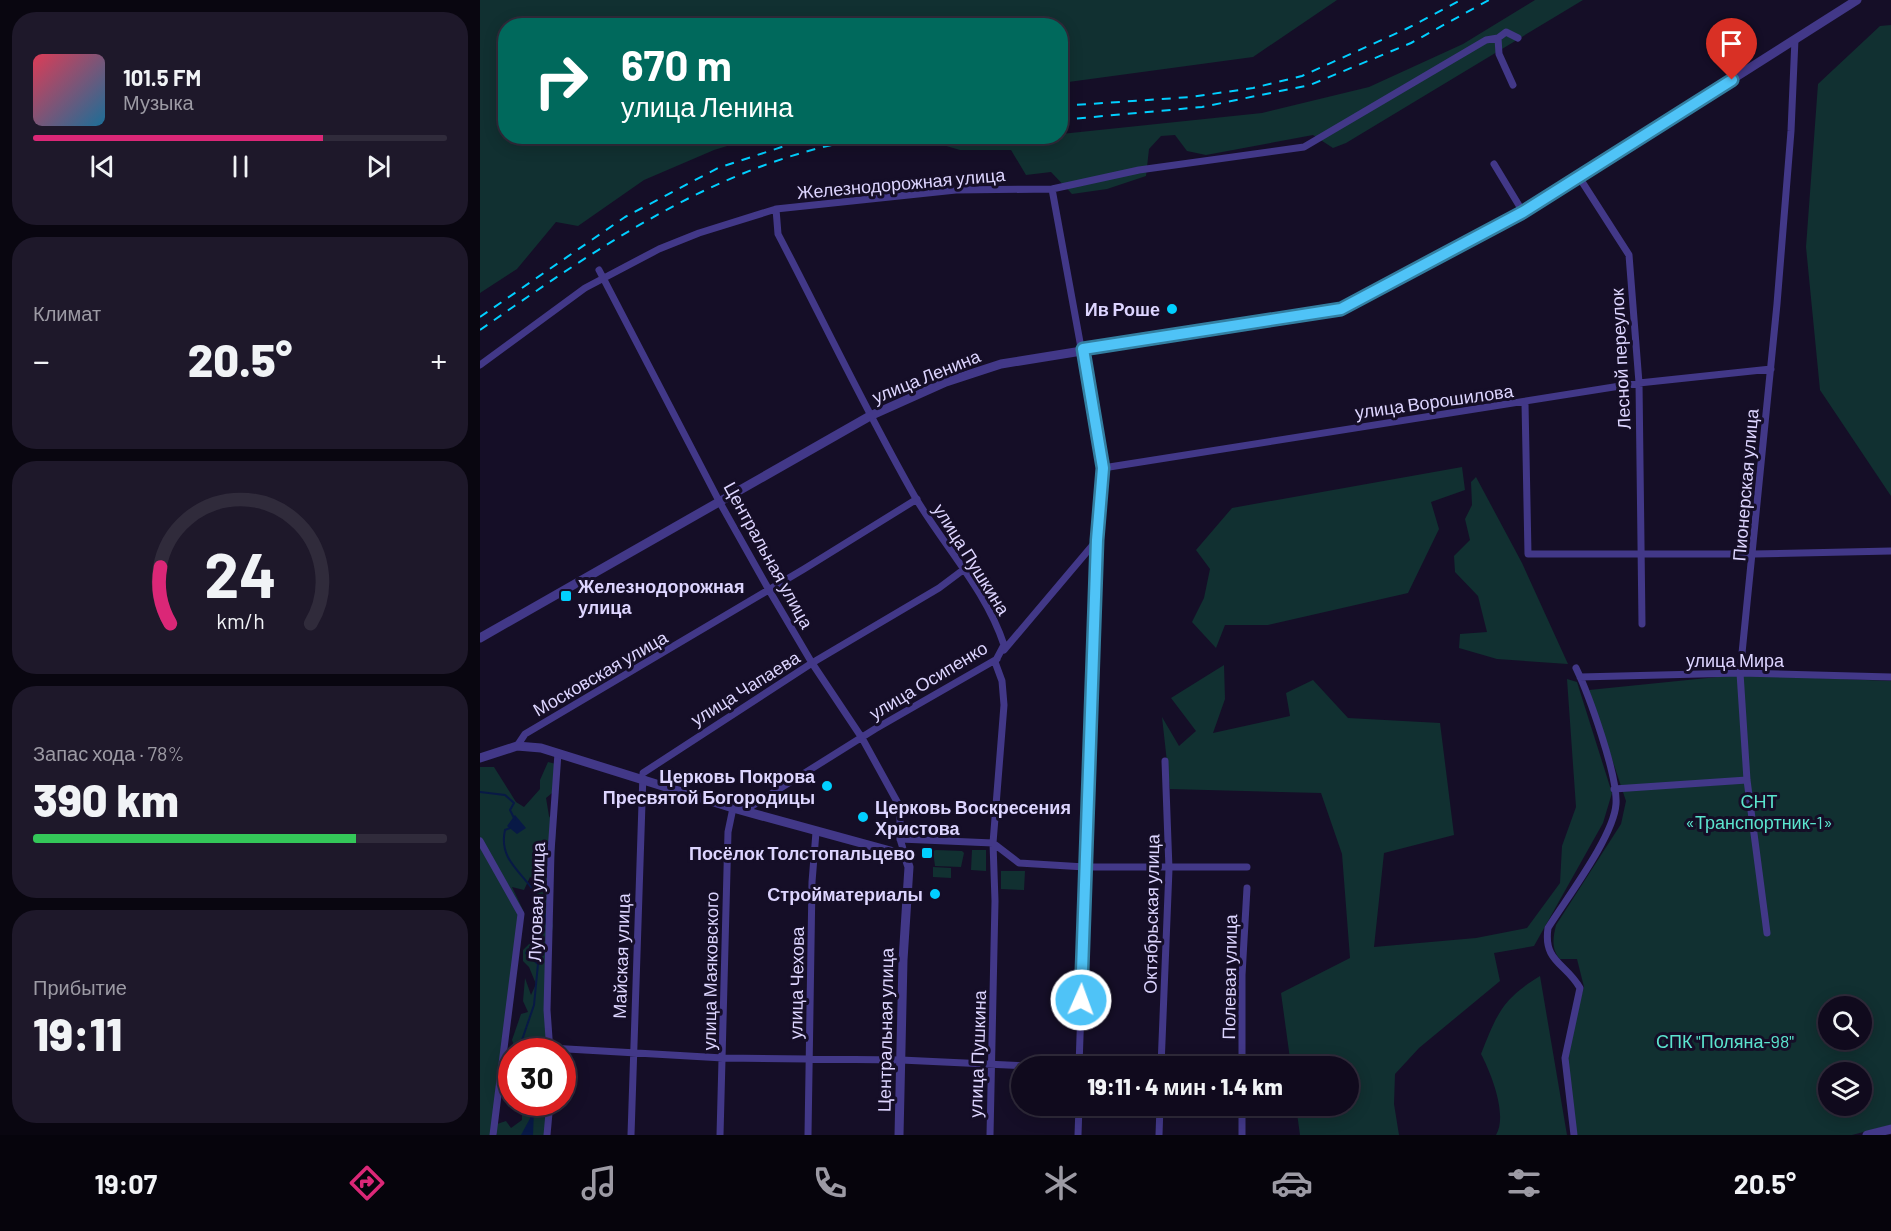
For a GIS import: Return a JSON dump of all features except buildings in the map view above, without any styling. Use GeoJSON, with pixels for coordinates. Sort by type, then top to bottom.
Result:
{"type":"FeatureCollection","features":[{"type":"Feature","properties":{"kind":"street","name":"улица Ленина"},"geometry":{"type":"LineString","coordinates":[[480,638],[870,416],[946,382],[984,369],[1083,349],[1336,311],[1523,212],[1857,0]]}},
{"type":"Feature","properties":{"kind":"street"},"geometry":{"type":"LineString","coordinates":[[1513,85],[1499,54],[1498,38],[1506,32],[1518,38]]}},
{"type":"Feature","properties":{"kind":"street","name":"Железнодорожная улица"},"geometry":{"type":"LineString","coordinates":[[480,364],[603,278],[669,245],[776,209],[956,190],[1052,189],[1139,170],[1304,147],[1486,40],[1498,38]]}},
{"type":"Feature","properties":{"kind":"street","name":"Пионерская улица"},"geometry":{"type":"LineString","coordinates":[[1767,933],[1747,780],[1740,673],[1754,554],[1771,369],[1791,131],[1795,39]]}},
{"type":"Feature","properties":{"kind":"street"},"geometry":{"type":"LineString","coordinates":[[1494,164],[1523,212]]}},
{"type":"Feature","properties":{"kind":"street","name":"Лесной переулок"},"geometry":{"type":"LineString","coordinates":[[1579,177],[1629,255],[1639,383],[1642,624]]}},
{"type":"Feature","properties":{"kind":"street"},"geometry":{"type":"LineString","coordinates":[[1052,189],[1103,468],[1097,540],[1079,1056]]}},
{"type":"Feature","properties":{"kind":"street","name":"улица Пушкина"},"geometry":{"type":"LineString","coordinates":[[776,209],[778,234],[870,416],[917,499],[986,604],[1004,645],[995,662],[1002,681],[1004,705],[993,843],[995,901],[990,1135]]}},
{"type":"Feature","properties":{"kind":"street","name":"Центральная улица"},"geometry":{"type":"LineString","coordinates":[[599,270],[719,501],[812,663],[862,738],[900,807],[900,839],[909,867],[903,960],[899,1135]]}},
{"type":"Feature","properties":{"kind":"street","name":"улица Ворошилова"},"geometry":{"type":"LineString","coordinates":[[1103,468],[1525,403],[1639,383],[1771,369]]}},
{"type":"Feature","properties":{"kind":"street"},"geometry":{"type":"LineString","coordinates":[[1525,403],[1528,555],[1891,551]]}},
{"type":"Feature","properties":{"kind":"street","name":"Московская улица"},"geometry":{"type":"LineString","coordinates":[[517,746],[525,734],[769,590],[917,499]]}},
{"type":"Feature","properties":{"kind":"street","name":"улица Осипенко"},"geometry":{"type":"LineString","coordinates":[[744,811],[862,738],[995,662],[1097,540]]}},
{"type":"Feature","properties":{"kind":"street","name":"улица Чапаева"},"geometry":{"type":"LineString","coordinates":[[641,779],[645,769],[812,663],[939,588],[963,570]]}},
{"type":"Feature","properties":{"kind":"street"},"geometry":{"type":"LineString","coordinates":[[1574,1135],[1565,1058],[1580,988],[1569,972],[1552,957],[1546,940],[1548,928],[1605,836],[1616,804],[1608,762],[1576,668]]}},
{"type":"Feature","properties":{"kind":"street","name":"улица Мира"},"geometry":{"type":"LineString","coordinates":[[1580,677],[1740,673],[1891,677]]}},
{"type":"Feature","properties":{"kind":"street"},"geometry":{"type":"LineString","coordinates":[[480,758],[517,746],[558,753],[733,808],[905,855]]}},
{"type":"Feature","properties":{"kind":"street","name":"Луговая улица"},"geometry":{"type":"LineString","coordinates":[[549,1038],[547,1010],[551,852],[558,753]]}},
{"type":"Feature","properties":{"kind":"street","name":"Октябрьская улица"},"geometry":{"type":"LineString","coordinates":[[1161,1056],[1169,868],[1165,761]]}},
{"type":"Feature","properties":{"kind":"street","name":"Майская улица"},"geometry":{"type":"LineString","coordinates":[[631,1135],[641,779]]}},
{"type":"Feature","properties":{"kind":"street"},"geometry":{"type":"LineString","coordinates":[[1614,789],[1747,780]]}},
{"type":"Feature","properties":{"kind":"street","name":"улица Маяковского"},"geometry":{"type":"LineString","coordinates":[[720,1135],[728,832],[733,808]]}},
{"type":"Feature","properties":{"kind":"street","name":"улица Чехова"},"geometry":{"type":"LineString","coordinates":[[808,1135],[812,882],[816,832]]}},
{"type":"Feature","properties":{"kind":"street"},"geometry":{"type":"LineString","coordinates":[[900,839],[993,843],[1019,863],[1085,867],[1247,867]]}},
{"type":"Feature","properties":{"kind":"street"},"geometry":{"type":"LineString","coordinates":[[480,841],[521,914],[493,1135]]}},
{"type":"Feature","properties":{"kind":"street","name":"Полевая улица"},"geometry":{"type":"LineString","coordinates":[[1242,1056],[1242,975],[1247,888]]}},
{"type":"Feature","properties":{"kind":"street"},"geometry":{"type":"LineString","coordinates":[[576,1051],[723,1058],[901,1060],[1011,1066]]}},
{"type":"Feature","properties":{"kind":"street"},"geometry":{"type":"LineString","coordinates":[[547,1135],[549,1116]]}},
{"type":"Feature","properties":{"kind":"street"},"geometry":{"type":"LineString","coordinates":[[1078,1135],[1079,1116]]}},
{"type":"Feature","properties":{"kind":"street"},"geometry":{"type":"LineString","coordinates":[[1159,1135],[1160,1116]]}},
{"type":"Feature","properties":{"kind":"street"},"geometry":{"type":"LineString","coordinates":[[1242,1116],[1242,1135]]}},
{"type":"Feature","properties":{"kind":"street"},"geometry":{"type":"LineString","coordinates":[[1867,1135],[1891,1129]]}},
{"type":"Feature","properties":{"kind":"green space"},"geometry":{"type":"Polygon","coordinates":[[[480,0],[1337,0],[1253,57],[1068,82],[1068,18],[498,18],[498,144],[734,144],[714,150],[644,180],[578,226],[556,222],[517,269],[480,293],[480,0]]]}},
{"type":"Feature","properties":{"kind":"green space"},"geometry":{"type":"Polygon","coordinates":[[[1535,0],[1583,0],[1346,143],[1333,148],[1313,135],[1206,155],[1187,151],[1175,135],[1161,136],[1149,149],[1146,176],[1107,189],[1072,194],[1051,172],[1026,175],[1011,150],[960,150],[943,145],[1068,144],[1068,133],[1262,113],[1369,87],[1463,44],[1535,0]]]}},
{"type":"Feature","properties":{"kind":"green space"},"geometry":{"type":"Polygon","coordinates":[[[1891,25],[1891,496],[1820,390],[1806,247],[1818,84],[1880,26],[1891,25]]]}},
{"type":"Feature","properties":{"kind":"green space"},"geometry":{"type":"Polygon","coordinates":[[[1462,467],[1465,490],[1431,502],[1439,529],[1408,593],[1268,625],[1225,625],[1216,648],[1192,622],[1204,598],[1210,569],[1196,550],[1232,508],[1462,467]]]}},
{"type":"Feature","properties":{"kind":"green space"},"geometry":{"type":"Polygon","coordinates":[[[1476,477],[1522,563],[1568,664],[1497,659],[1459,648],[1460,634],[1487,632],[1478,596],[1455,572],[1454,556],[1470,540],[1465,519],[1472,505],[1471,482],[1476,477]]]}},
{"type":"Feature","properties":{"kind":"green space"},"geometry":{"type":"Polygon","coordinates":[[[1224,665],[1225,699],[1213,733],[1290,716],[1286,693],[1313,680],[1348,718],[1440,723],[1454,835],[1384,853],[1374,947],[1476,938],[1527,928],[1560,883],[1562,846],[1576,807],[1567,679],[1577,682],[1612,793],[1603,823],[1534,946],[1494,953],[1500,981],[1419,1048],[1395,1074],[1394,1104],[1399,1135],[1300,1135],[1297,1116],[1359,1116],[1359,1056],[1290,1056],[1281,993],[1350,958],[1342,854],[1321,793],[1170,789],[1162,717],[1179,746],[1196,731],[1171,698],[1224,665]]]}},
{"type":"Feature","properties":{"kind":"green space"},"geometry":{"type":"Polygon","coordinates":[[[1737,675],[1891,681],[1891,1125],[1852,1135],[1577,1135],[1567,1065],[1570,1035],[1584,987],[1577,959],[1560,959],[1557,955],[1554,947],[1554,934],[1556,925],[1621,824],[1626,801],[1589,690],[1737,675]]]}},
{"type":"Feature","properties":{"kind":"green space"},"geometry":{"type":"Polygon","coordinates":[[[548,762],[560,765],[558,788],[546,798],[549,816],[556,826],[553,876],[548,900],[553,926],[547,959],[550,1038],[513,1038],[521,1014],[528,1012],[523,1001],[525,978],[531,995],[536,984],[529,967],[523,961],[523,950],[535,938],[539,928],[534,904],[535,880],[530,877],[524,890],[512,887],[524,912],[508,1038],[498,1038],[497,1124],[506,1121],[511,1128],[522,1120],[522,1116],[548,1116],[550,1135],[497,1135],[496,1133],[496,1135],[480,1135],[480,767],[494,767],[516,802],[524,807],[540,789],[540,780],[548,762]]]}},
{"type":"Feature","properties":{"kind":"green space"},"geometry":{"type":"Polygon","coordinates":[[[972,850],[986,850],[986,871],[971,870],[972,850]]]}},
{"type":"Feature","properties":{"kind":"green space"},"geometry":{"type":"Polygon","coordinates":[[[933,851],[962,851],[964,853],[961,867],[935,866],[933,851]]]}},
{"type":"Feature","properties":{"kind":"green space"},"geometry":{"type":"Polygon","coordinates":[[[933,867],[951,868],[951,878],[933,877],[933,867]]]}},
{"type":"Feature","properties":{"kind":"green space"},"geometry":{"type":"Polygon","coordinates":[[[1001,871],[1025,871],[1024,890],[1001,889],[1001,871]]]}},
{"type":"Feature","properties":{"kind":"green space"},"geometry":{"type":"Polygon","coordinates":[[[1540,976],[1567,1135],[1496,1135],[1500,1117],[1497,1094],[1481,1054],[1502,1009],[1517,992],[1540,976]]]}},
{"type":"Feature","properties":{"kind":"water"},"geometry":{"type":"Polygon","coordinates":[[[515,815],[526,828],[517,834],[507,826],[515,815]]]}},
{"type":"Feature","properties":{"kind":"water"},"geometry":{"type":"Polygon","coordinates":[[[531,1116],[534,1116],[533,1135],[521,1135],[531,1116]]]}},
{"type":"Feature","properties":{"kind":"waterway"},"geometry":{"type":"LineString","coordinates":[[480,792],[505,795],[514,803],[510,810],[515,820]]}},
{"type":"Feature","properties":{"kind":"waterway"},"geometry":{"type":"LineString","coordinates":[[510,828],[505,830],[505,850],[539,899],[546,920],[536,942],[526,953],[538,964],[534,1005],[523,1038]]}},
{"type":"Feature","properties":{"kind":"railway"},"geometry":{"type":"LineString","coordinates":[[1068,105],[1191,97],[1253,88],[1302,76],[1406,29],[1461,0]]}},
{"type":"Feature","properties":{"kind":"railway"},"geometry":{"type":"LineString","coordinates":[[1068,119],[1202,107],[1310,85],[1411,43],[1489,0]]}},
{"type":"Feature","properties":{"kind":"railway"},"geometry":{"type":"LineString","coordinates":[[480,317],[625,217],[718,168],[791,144]]}},
{"type":"Feature","properties":{"kind":"railway"},"geometry":{"type":"LineString","coordinates":[[480,330],[573,266],[620,236],[669,209],[719,184],[770,163],[839,144]]}},
{"type":"Feature","properties":{"kind":"place","name":"Ив Роше"},"geometry":{"type":"Point","coordinates":[1172,309]}},
{"type":"Feature","properties":{"kind":"place","name":"Железнодорожная улица"},"geometry":{"type":"Point","coordinates":[566,596]}},
{"type":"Feature","properties":{"kind":"place","name":"Церковь Покрова Пресвятой Богородицы"},"geometry":{"type":"Point","coordinates":[827,786]}},
{"type":"Feature","properties":{"kind":"place","name":"Церковь Воскресения Христова"},"geometry":{"type":"Point","coordinates":[863,817]}},
{"type":"Feature","properties":{"kind":"place","name":"Посёлок Толстопальцево"},"geometry":{"type":"Point","coordinates":[927,853]}},
{"type":"Feature","properties":{"kind":"place","name":"Стройматериалы"},"geometry":{"type":"Point","coordinates":[935,894]}},
{"type":"Feature","properties":{"kind":"route"},"geometry":{"type":"LineString","coordinates":[[1081,1000],[1097,540],[1103,468],[1083,349],[1341,309],[1523,212],[1732,80]]}},
{"type":"Feature","properties":{"kind":"park label","name":"СНТ «Транспортник-1»"},"geometry":{"type":"Point","coordinates":[1759,811]}},
{"type":"Feature","properties":{"kind":"park label","name":"СПК \"Поляна-98\""},"geometry":{"type":"Point","coordinates":[1725,1041]}}]}
